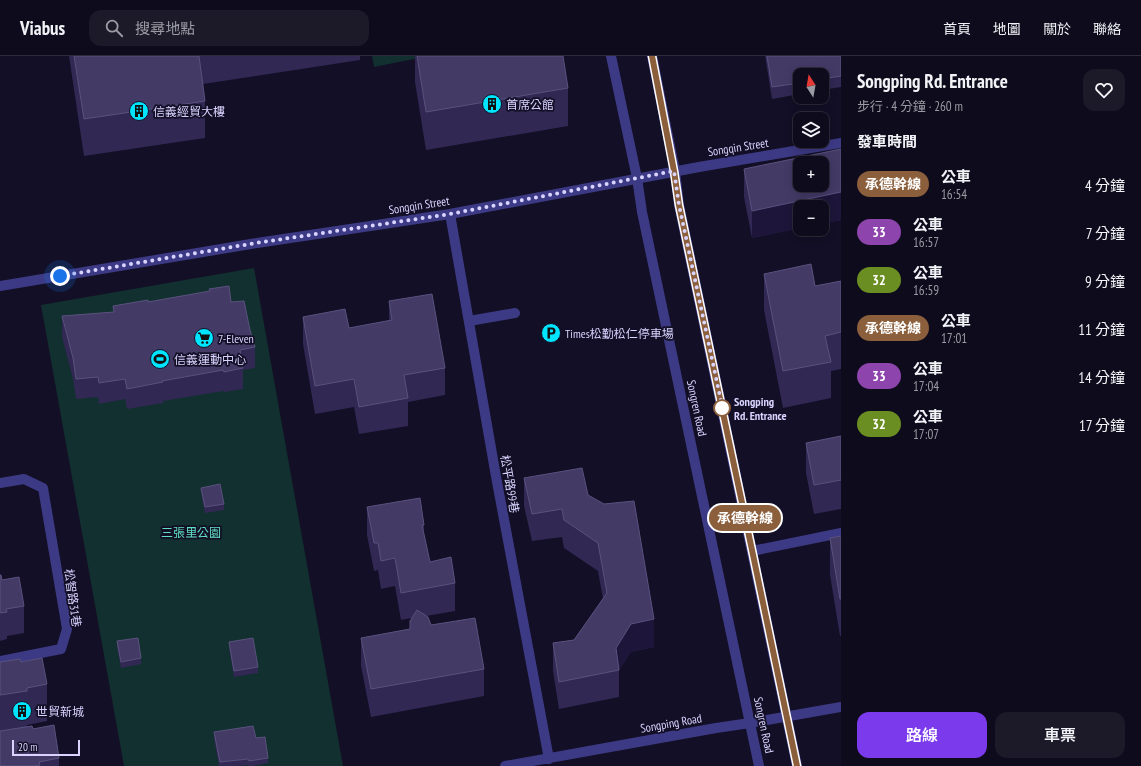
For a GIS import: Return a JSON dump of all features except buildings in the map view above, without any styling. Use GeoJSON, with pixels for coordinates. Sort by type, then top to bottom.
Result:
{"type":"FeatureCollection","features":[{"type":"Feature","properties":{"kind":"street","name":"Songren Road"},"geometry":{"type":"LineString","coordinates":[[611,56],[759,766]]}},
{"type":"Feature","properties":{"kind":"street","name":"Songren Road"},"geometry":{"type":"LineString","coordinates":[[652,56],[679,205],[797,766]]}},
{"type":"Feature","properties":{"kind":"street","name":"Songqin Street"},"geometry":{"type":"LineString","coordinates":[[0,286],[256,243],[450,214],[674,171],[841,143]]}},
{"type":"Feature","properties":{"kind":"street","name":"松平路99巷"},"geometry":{"type":"LineString","coordinates":[[450,214],[496,482],[549,759]]}},
{"type":"Feature","properties":{"kind":"street"},"geometry":{"type":"LineString","coordinates":[[469,321],[515,313]]}},
{"type":"Feature","properties":{"kind":"street","name":"松智路31巷"},"geometry":{"type":"LineString","coordinates":[[0,483],[24,479],[43,488],[66,629],[62,649],[0,661]]}},
{"type":"Feature","properties":{"kind":"street"},"geometry":{"type":"LineString","coordinates":[[752,550],[841,534]]}},
{"type":"Feature","properties":{"kind":"street","name":"Songping Road"},"geometry":{"type":"LineString","coordinates":[[505,766],[841,707]]}},
{"type":"Feature","properties":{"kind":"green space"},"geometry":{"type":"Polygon","coordinates":[[[372,56],[429,56],[374,67],[372,56]]]}},
{"type":"Feature","properties":{"kind":"green space","name":"三張里公園"},"geometry":{"type":"Polygon","coordinates":[[[254,268],[343,766],[124,766],[41,305],[254,268]]]}},
{"type":"Feature","properties":{"kind":"bus line","name":"承德幹線"},"geometry":{"type":"LineString","coordinates":[[652,56],[679,205],[797,766]]}},
{"type":"Feature","properties":{"kind":"place","name":"首席公館"},"geometry":{"type":"Point","coordinates":[492,104]}},
{"type":"Feature","properties":{"kind":"place","name":"信義經貿大樓"},"geometry":{"type":"Point","coordinates":[139,111]}},
{"type":"Feature","properties":{"kind":"place","name":"Times松勤松仁停車場"},"geometry":{"type":"Point","coordinates":[551,333]}},
{"type":"Feature","properties":{"kind":"place","name":"7-Eleven"},"geometry":{"type":"Point","coordinates":[204,338]}},
{"type":"Feature","properties":{"kind":"place","name":"信義運動中心"},"geometry":{"type":"Point","coordinates":[160,359]}},
{"type":"Feature","properties":{"kind":"place","name":"Songping Rd. Entrance"},"geometry":{"type":"Point","coordinates":[722,408]}},
{"type":"Feature","properties":{"kind":"place","name":"世貿新城"},"geometry":{"type":"Point","coordinates":[22,711]}},
{"type":"Feature","properties":{"kind":"route"},"geometry":{"type":"LineString","coordinates":[[60,276],[256,243],[450,214],[674,171],[679,205],[724,415],[722,408]]}}]}
